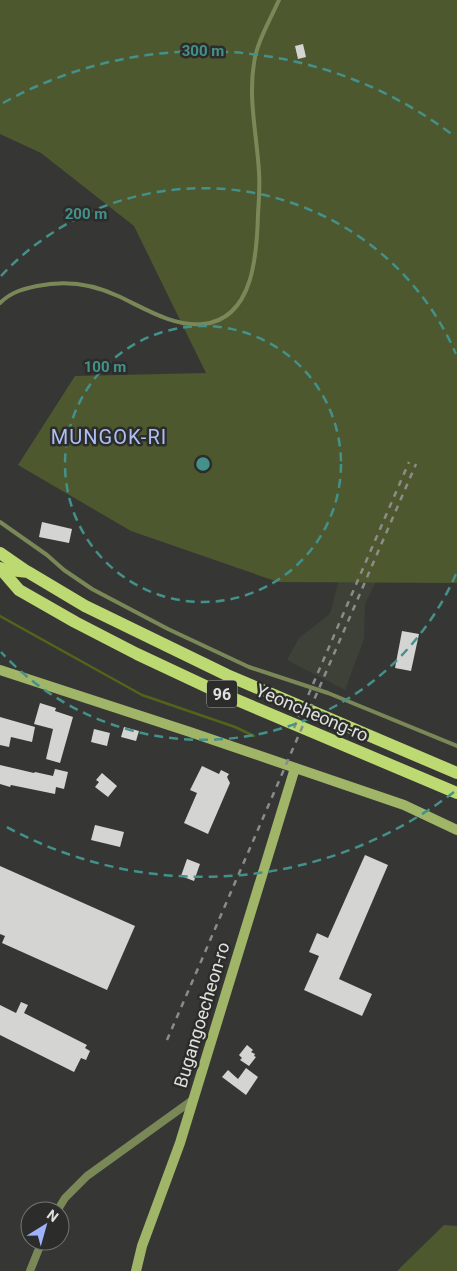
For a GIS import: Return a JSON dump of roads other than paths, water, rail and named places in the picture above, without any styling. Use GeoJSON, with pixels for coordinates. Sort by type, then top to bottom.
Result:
{"type":"FeatureCollection","features":[{"type":"Feature","properties":{"kind":"main road"},"geometry":{"type":"LineString","coordinates":[[0,553],[28,572]]}},
{"type":"Feature","properties":{"kind":"main road","name":"Yeoncheong-ro"},"geometry":{"type":"LineString","coordinates":[[1,572],[28,572],[85,606],[227,675],[457,773]]}},
{"type":"Feature","properties":{"kind":"main road","name":"Yeoncheong-ro"},"geometry":{"type":"LineString","coordinates":[[1,572],[19,590],[75,622],[210,688],[457,793]]}},
{"type":"Feature","properties":{"kind":"street"},"geometry":{"type":"LineString","coordinates":[[0,670],[404,805],[457,830]]}},
{"type":"Feature","properties":{"kind":"street","name":"Bugangoecheon-ro"},"geometry":{"type":"LineString","coordinates":[[136,1271],[142,1246],[180,1143],[294,768]]}},
{"type":"Feature","properties":{"kind":"street"},"geometry":{"type":"LineString","coordinates":[[62,1201],[87,1176],[194,1098]]}},
{"type":"Feature","properties":{"kind":"street"},"geometry":{"type":"LineString","coordinates":[[30,1271],[38,1251]]}},
{"type":"Feature","properties":{"kind":"lane"},"geometry":{"type":"LineString","coordinates":[[0,303],[18,290],[42,285],[69,283],[89,286],[116,295],[162,316],[189,325],[205,324],[232,312],[250,281],[254,268],[258,235],[259,173],[252,87],[254,61],[279,0]]}},
{"type":"Feature","properties":{"kind":"lane"},"geometry":{"type":"LineString","coordinates":[[0,522],[92,589],[168,630],[250,667],[328,693],[457,746]]}},
{"type":"Feature","properties":{"kind":"waterway"},"geometry":{"type":"LineString","coordinates":[[0,616],[142,695],[235,727],[254,736]]}},
{"type":"Feature","properties":{"kind":"railway"},"geometry":{"type":"LineString","coordinates":[[294,728],[409,462]]}},
{"type":"Feature","properties":{"kind":"railway"},"geometry":{"type":"LineString","coordinates":[[167,1040],[416,464]]}},
{"type":"Feature","properties":{"kind":"district","name":"MUNGOK-RI"},"geometry":{"type":"Point","coordinates":[109,437]}}]}
